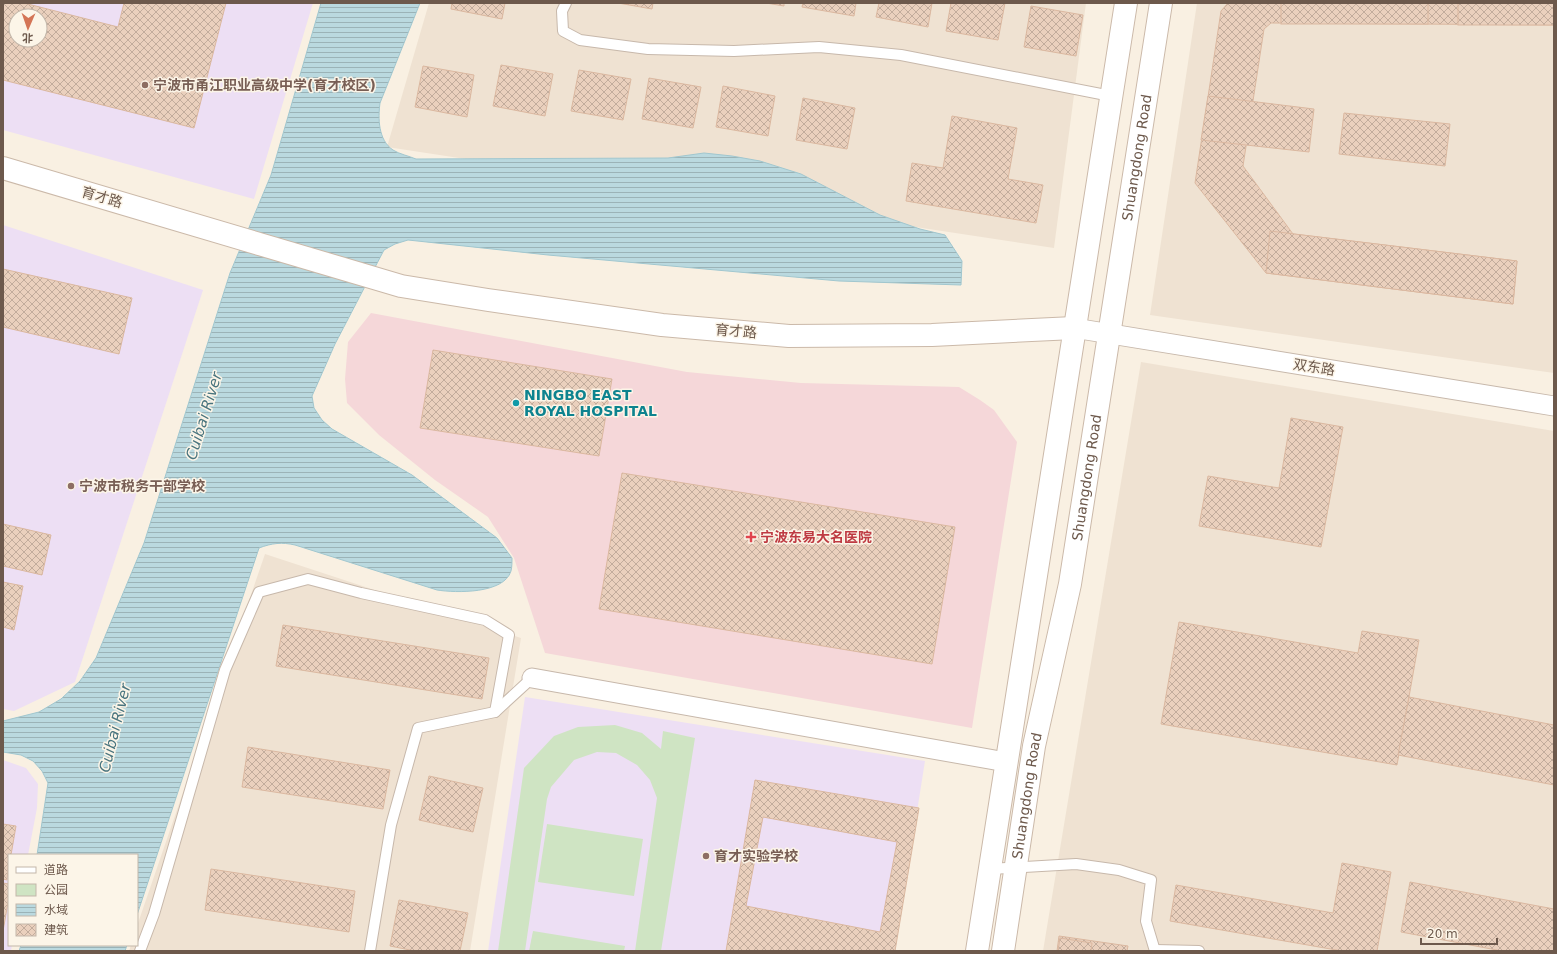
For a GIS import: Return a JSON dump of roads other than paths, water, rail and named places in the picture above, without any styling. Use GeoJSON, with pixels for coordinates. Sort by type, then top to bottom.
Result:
{"type":"FeatureCollection","features":[{"type":"Feature","properties":{"kind":"main road","name":"Shuangdong Road"},"geometry":{"type":"LineString","coordinates":[[977,951],[1126,3]]}},
{"type":"Feature","properties":{"kind":"main road","name":"Shuangdong Road"},"geometry":{"type":"LineString","coordinates":[[1003,951],[1034,746],[1070,584],[1161,3]]}},
{"type":"Feature","properties":{"kind":"main road","name":"育才路"},"geometry":{"type":"LineString","coordinates":[[3,168],[401,286],[488,300],[662,325],[789,336],[932,335],[1074,328]]}},
{"type":"Feature","properties":{"kind":"street","name":"双东路"},"geometry":{"type":"LineString","coordinates":[[1074,328],[1554,406]]}},
{"type":"Feature","properties":{"kind":"street"},"geometry":{"type":"LineString","coordinates":[[532,678],[1006,762]]}},
{"type":"Feature","properties":{"kind":"lane"},"geometry":{"type":"LineString","coordinates":[[566,3],[562,11],[563,31],[580,40],[648,49],[734,52],[819,47],[901,55],[1111,96]]}},
{"type":"Feature","properties":{"kind":"lane"},"geometry":{"type":"LineString","coordinates":[[140,951],[154,914],[225,670],[259,592],[308,579],[362,593],[485,620],[509,635],[495,712]]}},
{"type":"Feature","properties":{"kind":"lane"},"geometry":{"type":"LineString","coordinates":[[370,951],[391,825],[418,728],[495,712],[532,678]]}},
{"type":"Feature","properties":{"kind":"lane"},"geometry":{"type":"LineString","coordinates":[[990,869],[1076,864],[1118,870],[1151,880],[1146,921],[1155,951],[1198,951]]}},
{"type":"Feature","properties":{"kind":"water","name":"Cuibai River"},"geometry":{"type":"Polygon","coordinates":[[[321,3],[420,3],[380,103],[379,122],[384,141],[398,153],[416,159],[668,158],[704,153],[760,161],[801,174],[880,215],[920,229],[945,235],[962,261],[961,285],[839,281],[548,255],[408,240],[395,244],[384,250],[335,344],[312,396],[314,408],[322,420],[332,429],[412,475],[497,538],[512,558],[511,571],[507,579],[490,588],[456,592],[445,591],[437,590],[295,545],[277,544],[259,548],[138,912],[138,854],[37,854],[48,783],[42,771],[33,761],[21,755],[3,752],[3,721],[39,712],[61,699],[80,681],[96,658],[144,543],[230,273],[271,175],[321,3]]]}},
{"type":"Feature","properties":{"kind":"water"},"geometry":{"type":"Polygon","coordinates":[[[21,946],[127,946],[125,951],[19,951],[21,946]]]}},
{"type":"Feature","properties":{"kind":"place","name":"宁波市甬江职业高级中学(育才校区)"},"geometry":{"type":"Point","coordinates":[145,85]}},
{"type":"Feature","properties":{"kind":"place","name":"NINGBO EAST ROYAL HOSPITAL"},"geometry":{"type":"Point","coordinates":[516,403]}},
{"type":"Feature","properties":{"kind":"place","name":"宁波市税务干部学校"},"geometry":{"type":"Point","coordinates":[71,486]}},
{"type":"Feature","properties":{"kind":"place","name":"宁波东易大名医院"},"geometry":{"type":"Point","coordinates":[751,537]}},
{"type":"Feature","properties":{"kind":"place","name":"育才实验学校"},"geometry":{"type":"Point","coordinates":[706,856]}}]}
